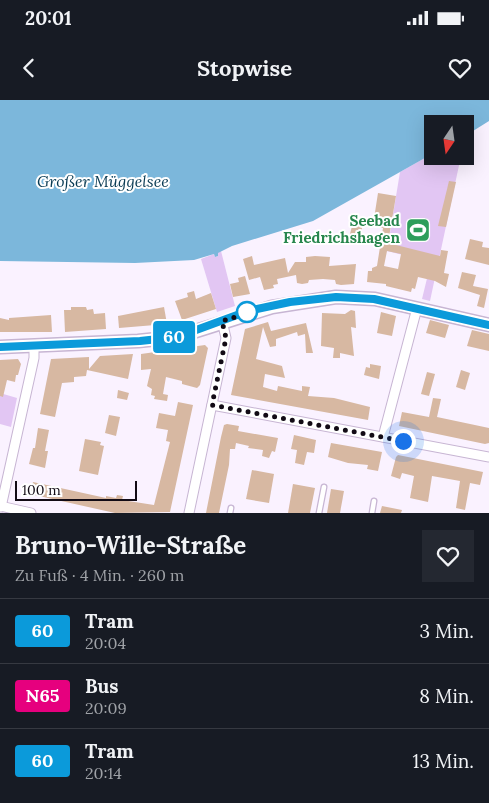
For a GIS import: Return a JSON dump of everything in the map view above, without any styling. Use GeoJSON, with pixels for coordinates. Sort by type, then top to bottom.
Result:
{"type":"FeatureCollection","features":[{"type":"Feature","properties":{"kind":"main road"},"geometry":{"type":"LineString","coordinates":[[0,347],[34,347],[177,337],[222,321],[272,307],[336,297],[374,299],[489,325]]}},
{"type":"Feature","properties":{"kind":"street"},"geometry":{"type":"LineString","coordinates":[[383,437],[416,308]]}},
{"type":"Feature","properties":{"kind":"street"},"geometry":{"type":"LineString","coordinates":[[189,513],[226,338],[222,321]]}},
{"type":"Feature","properties":{"kind":"street"},"geometry":{"type":"LineString","coordinates":[[31,513],[1,507],[3,479],[34,358],[34,347]]}},
{"type":"Feature","properties":{"kind":"street"},"geometry":{"type":"LineString","coordinates":[[212,405],[489,457]]}},
{"type":"Feature","properties":{"kind":"lane"},"geometry":{"type":"LineString","coordinates":[[319,513],[324,487]]}},
{"type":"Feature","properties":{"kind":"lane"},"geometry":{"type":"LineString","coordinates":[[372,513],[374,500]]}},
{"type":"Feature","properties":{"kind":"shaded area","name":"Seebad Friedrichshagen"},"geometry":{"type":"Polygon","coordinates":[[[424,158],[424,165],[459,165],[430,301],[422,299],[431,262],[387,251],[400,172],[424,158]]]}},
{"type":"Feature","properties":{"kind":"shaded area"},"geometry":{"type":"Polygon","coordinates":[[[221,251],[235,306],[217,312],[201,259],[214,254],[215,257],[218,256],[217,253],[221,251]]]}},
{"type":"Feature","properties":{"kind":"shaded area"},"geometry":{"type":"Polygon","coordinates":[[[0,393],[17,398],[11,427],[0,424],[0,393]]]}},
{"type":"Feature","properties":{"kind":"water","name":"Großer Müggelsee"},"geometry":{"type":"Polygon","coordinates":[[[0,100],[489,100],[489,121],[474,130],[474,115],[424,115],[424,159],[313,221],[232,246],[218,253],[218,256],[215,257],[214,254],[194,260],[135,263],[0,261],[0,100]]]}},
{"type":"Feature","properties":{"kind":"building"},"geometry":{"type":"Polygon","coordinates":[[[449,181],[456,182],[446,227],[438,226],[449,181]]]}},
{"type":"Feature","properties":{"kind":"building"},"geometry":{"type":"Polygon","coordinates":[[[378,193],[396,196],[388,243],[440,256],[441,250],[448,251],[444,273],[449,274],[446,287],[435,281],[418,277],[415,289],[412,288],[411,292],[386,286],[386,284],[367,282],[368,271],[372,271],[372,268],[377,266],[383,228],[373,225],[378,193]],[[387,251],[384,266],[398,269],[401,254],[387,251]]]}},
{"type":"Feature","properties":{"kind":"building"},"geometry":{"type":"Polygon","coordinates":[[[353,222],[363,224],[359,241],[349,238],[353,222]]]}},
{"type":"Feature","properties":{"kind":"building"},"geometry":{"type":"Polygon","coordinates":[[[470,239],[483,242],[482,247],[489,248],[489,265],[465,259],[470,239]]]}},
{"type":"Feature","properties":{"kind":"building"},"geometry":{"type":"Polygon","coordinates":[[[252,256],[254,265],[285,258],[288,273],[295,262],[306,262],[306,257],[330,257],[329,266],[356,264],[354,284],[341,285],[336,284],[335,280],[323,279],[309,280],[308,283],[302,284],[297,283],[296,275],[277,279],[278,284],[273,285],[274,288],[264,290],[260,277],[249,280],[243,259],[252,256]]]}},
{"type":"Feature","properties":{"kind":"building"},"geometry":{"type":"Polygon","coordinates":[[[462,272],[476,275],[473,286],[488,289],[484,308],[477,306],[480,295],[458,288],[462,272]]]}},
{"type":"Feature","properties":{"kind":"building"},"geometry":{"type":"Polygon","coordinates":[[[245,276],[250,294],[233,297],[230,284],[239,282],[238,278],[245,276]]]}},
{"type":"Feature","properties":{"kind":"building"},"geometry":{"type":"Polygon","coordinates":[[[194,291],[196,299],[211,293],[216,309],[182,320],[175,301],[188,297],[187,293],[194,291]]]}},
{"type":"Feature","properties":{"kind":"building"},"geometry":{"type":"Polygon","coordinates":[[[71,307],[86,307],[87,310],[93,309],[94,314],[105,313],[106,329],[65,332],[64,310],[71,310],[71,307]]]}},
{"type":"Feature","properties":{"kind":"building"},"geometry":{"type":"Polygon","coordinates":[[[164,307],[167,324],[119,328],[118,316],[164,307]]]}},
{"type":"Feature","properties":{"kind":"building"},"geometry":{"type":"Polygon","coordinates":[[[351,310],[355,311],[356,328],[351,327],[354,356],[340,353],[340,358],[333,358],[334,348],[321,346],[322,313],[345,314],[351,310]]]}},
{"type":"Feature","properties":{"kind":"building"},"geometry":{"type":"Polygon","coordinates":[[[381,312],[396,316],[392,336],[377,333],[381,312]]]}},
{"type":"Feature","properties":{"kind":"building"},"geometry":{"type":"Polygon","coordinates":[[[51,315],[52,332],[0,332],[0,318],[9,320],[9,318],[51,315]]]}},
{"type":"Feature","properties":{"kind":"building"},"geometry":{"type":"Polygon","coordinates":[[[430,320],[449,325],[445,338],[426,333],[430,320]]]}},
{"type":"Feature","properties":{"kind":"building"},"geometry":{"type":"Polygon","coordinates":[[[268,322],[271,331],[306,323],[313,353],[306,353],[305,334],[298,336],[297,332],[276,339],[276,346],[270,347],[263,327],[256,359],[282,366],[285,378],[265,374],[263,387],[277,391],[278,386],[302,391],[302,386],[310,387],[308,396],[334,398],[370,407],[368,420],[231,395],[245,329],[268,322]]]}},
{"type":"Feature","properties":{"kind":"building"},"geometry":{"type":"Polygon","coordinates":[[[472,330],[489,334],[489,351],[467,346],[472,330]]]}},
{"type":"Feature","properties":{"kind":"building"},"geometry":{"type":"Polygon","coordinates":[[[205,345],[208,348],[200,385],[197,388],[182,384],[182,381],[166,377],[163,394],[168,395],[167,401],[154,399],[155,396],[151,395],[152,389],[147,386],[151,369],[141,370],[141,354],[205,345]]]}},
{"type":"Feature","properties":{"kind":"building"},"geometry":{"type":"Polygon","coordinates":[[[133,354],[128,379],[87,370],[86,376],[74,377],[74,382],[62,383],[55,417],[40,414],[51,359],[89,357],[89,369],[100,356],[133,354]]]}},
{"type":"Feature","properties":{"kind":"building"},"geometry":{"type":"Polygon","coordinates":[[[18,359],[21,364],[15,382],[7,380],[3,397],[0,396],[0,360],[18,359]]]}},
{"type":"Feature","properties":{"kind":"building"},"geometry":{"type":"Polygon","coordinates":[[[370,364],[381,366],[379,379],[364,375],[366,367],[370,368],[370,364]]]}},
{"type":"Feature","properties":{"kind":"building"},"geometry":{"type":"Polygon","coordinates":[[[461,370],[470,373],[465,390],[456,387],[461,370]]]}},
{"type":"Feature","properties":{"kind":"building"},"geometry":{"type":"Polygon","coordinates":[[[427,372],[435,374],[429,396],[421,394],[427,372]]]}},
{"type":"Feature","properties":{"kind":"building"},"geometry":{"type":"Polygon","coordinates":[[[118,390],[129,393],[127,400],[117,398],[118,390]]]}},
{"type":"Feature","properties":{"kind":"building"},"geometry":{"type":"Polygon","coordinates":[[[433,398],[441,399],[437,417],[489,428],[489,443],[485,444],[399,426],[402,412],[429,417],[433,398]]]}},
{"type":"Feature","properties":{"kind":"building"},"geometry":{"type":"Polygon","coordinates":[[[178,402],[193,405],[170,512],[115,513],[30,494],[33,482],[106,498],[106,496],[116,498],[117,495],[123,496],[122,500],[154,505],[170,442],[166,441],[168,430],[156,428],[159,413],[175,416],[178,402]]]}},
{"type":"Feature","properties":{"kind":"building"},"geometry":{"type":"Polygon","coordinates":[[[109,415],[120,417],[116,436],[105,433],[109,415]]]}},
{"type":"Feature","properties":{"kind":"building"},"geometry":{"type":"Polygon","coordinates":[[[224,425],[239,426],[238,431],[278,438],[275,452],[272,451],[269,458],[262,456],[263,450],[248,448],[249,446],[236,443],[235,449],[230,449],[229,465],[219,513],[206,513],[221,437],[224,425]]]}},
{"type":"Feature","properties":{"kind":"building"},"geometry":{"type":"Polygon","coordinates":[[[38,428],[49,430],[45,451],[48,451],[45,468],[29,464],[33,448],[35,448],[38,428]]]}},
{"type":"Feature","properties":{"kind":"building"},"geometry":{"type":"Polygon","coordinates":[[[294,435],[316,440],[314,453],[307,452],[304,465],[295,463],[297,450],[291,449],[294,435]]]}},
{"type":"Feature","properties":{"kind":"building"},"geometry":{"type":"Polygon","coordinates":[[[85,439],[101,442],[100,445],[104,446],[98,475],[79,471],[85,439]]]}},
{"type":"Feature","properties":{"kind":"building"},"geometry":{"type":"Polygon","coordinates":[[[331,443],[382,452],[378,471],[367,469],[368,465],[348,463],[328,457],[331,443]]]}},
{"type":"Feature","properties":{"kind":"building"},"geometry":{"type":"Polygon","coordinates":[[[398,455],[483,472],[480,485],[470,483],[465,510],[456,508],[460,481],[432,476],[428,502],[410,498],[414,476],[402,473],[400,479],[391,476],[398,455]]]}},
{"type":"Feature","properties":{"kind":"building"},"geometry":{"type":"Polygon","coordinates":[[[252,470],[274,474],[269,503],[246,499],[252,470]]]}},
{"type":"Feature","properties":{"kind":"building"},"geometry":{"type":"Polygon","coordinates":[[[293,484],[315,488],[310,513],[288,513],[293,484]]]}},
{"type":"Feature","properties":{"kind":"building"},"geometry":{"type":"Polygon","coordinates":[[[331,489],[344,491],[340,513],[327,513],[331,489]]]}},
{"type":"Feature","properties":{"kind":"building"},"geometry":{"type":"Polygon","coordinates":[[[382,506],[402,510],[401,513],[380,513],[382,506]]]}},
{"type":"Feature","properties":{"kind":"tram line"},"geometry":{"type":"LineString","coordinates":[[0,347],[138,341],[177,337],[249,311],[274,305],[336,297],[375,299],[489,325]]}},
{"type":"Feature","properties":{"kind":"tram line","name":"60"},"geometry":{"type":"LineString","coordinates":[[0,347],[34,347],[177,337],[198,331],[248,311],[290,302],[336,297],[374,299],[489,325]]}},
{"type":"Feature","properties":{"kind":"place","name":"Seebad Friedrichshagen"},"geometry":{"type":"Point","coordinates":[418,230]}},
{"type":"Feature","properties":{"kind":"route"},"geometry":{"type":"LineString","coordinates":[[247,312],[249,313],[222,321],[226,338],[212,405],[403,441]]}}]}
